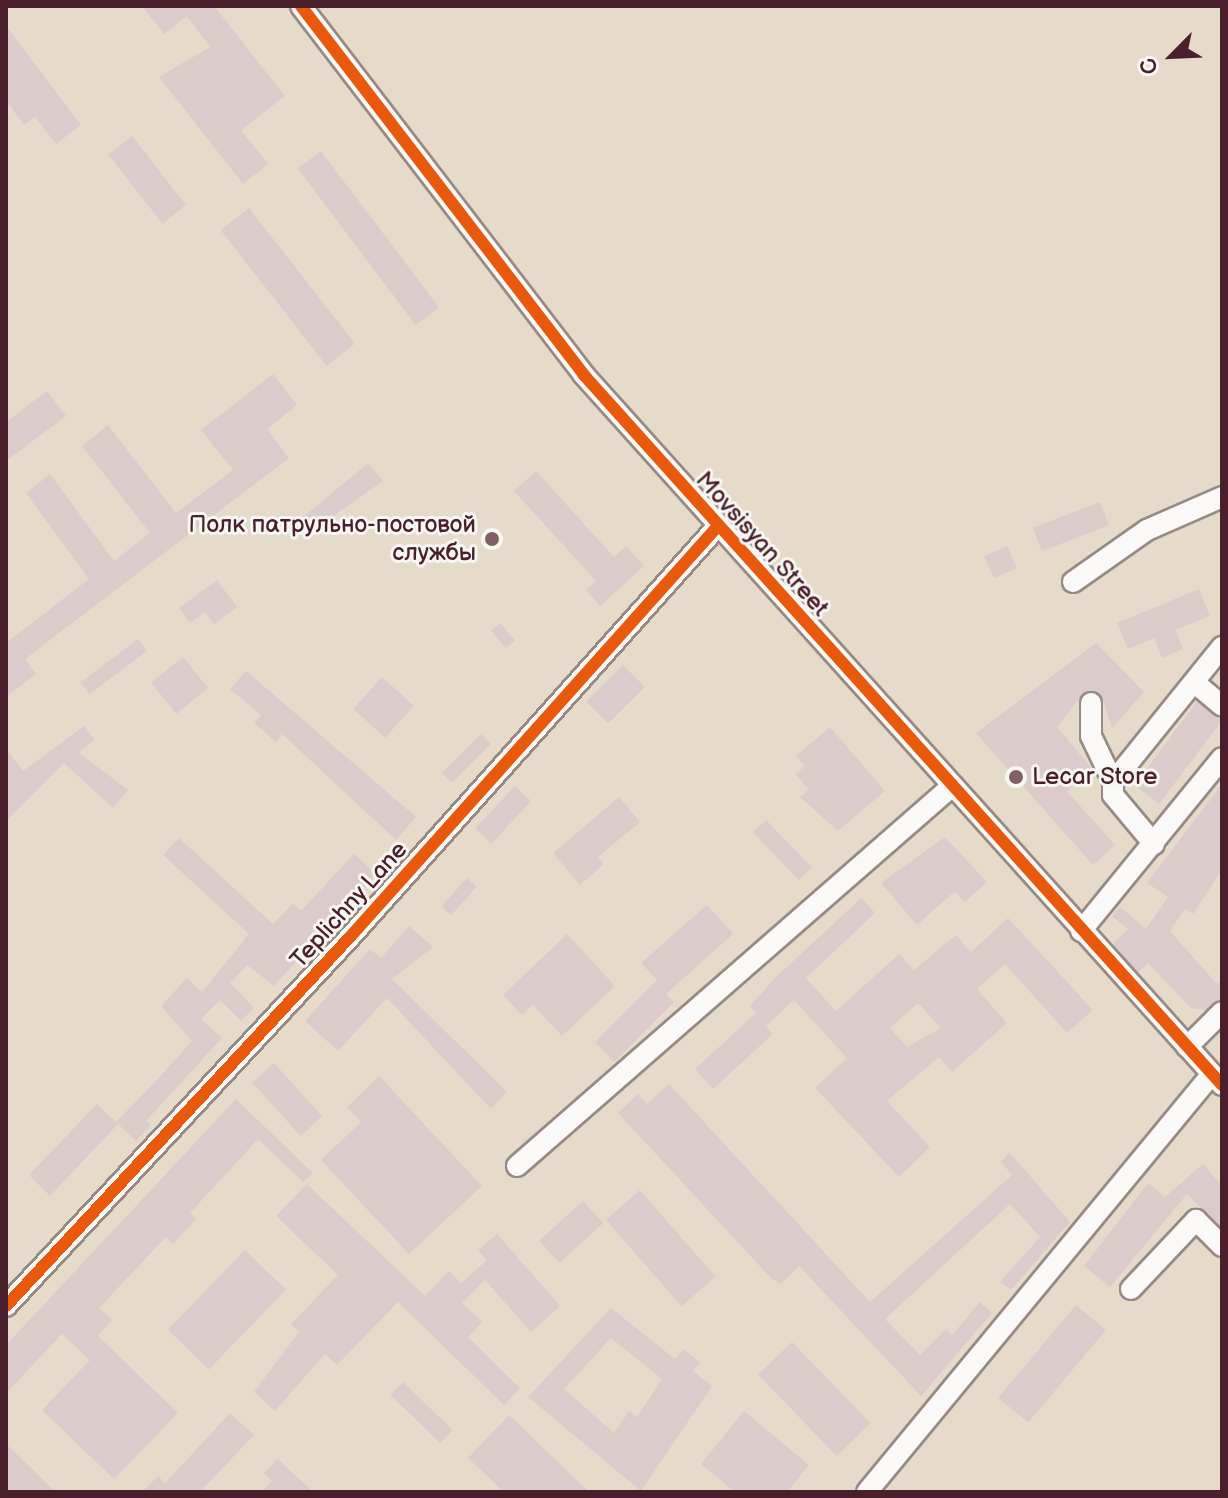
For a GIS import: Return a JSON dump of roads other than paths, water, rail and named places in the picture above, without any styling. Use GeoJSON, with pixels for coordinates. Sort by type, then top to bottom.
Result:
{"type":"FeatureCollection","features":[{"type":"Feature","properties":{"kind":"street","name":"Movsisyan Street"},"geometry":{"type":"LineString","coordinates":[[301,6],[583,374],[717,527],[1217,1080]]}},
{"type":"Feature","properties":{"kind":"street"},"geometry":{"type":"LineString","coordinates":[[1073,582],[1147,530],[1222,497]]}},
{"type":"Feature","properties":{"kind":"street","name":"Teplichny Lane"},"geometry":{"type":"LineString","coordinates":[[6,1306],[350,937],[717,527]]}},
{"type":"Feature","properties":{"kind":"street"},"geometry":{"type":"LineString","coordinates":[[1113,782],[1222,647]]}},
{"type":"Feature","properties":{"kind":"street"},"geometry":{"type":"LineString","coordinates":[[1195,683],[1222,706]]}},
{"type":"Feature","properties":{"kind":"street"},"geometry":{"type":"LineString","coordinates":[[1091,703],[1091,736],[1113,782],[1113,795],[1154,844]]}},
{"type":"Feature","properties":{"kind":"street"},"geometry":{"type":"LineString","coordinates":[[1081,931],[1222,758]]}},
{"type":"Feature","properties":{"kind":"street"},"geometry":{"type":"LineString","coordinates":[[517,1166],[951,787]]}},
{"type":"Feature","properties":{"kind":"street"},"geometry":{"type":"LineString","coordinates":[[1187,1047],[1222,1012]]}},
{"type":"Feature","properties":{"kind":"street"},"geometry":{"type":"LineString","coordinates":[[867,1492],[1217,1080]]}},
{"type":"Feature","properties":{"kind":"street"},"geometry":{"type":"LineString","coordinates":[[1131,1289],[1196,1220],[1222,1246]]}},
{"type":"Feature","properties":{"kind":"place","name":"Полк патрульно-постовой службы"},"geometry":{"type":"Point","coordinates":[492,539]}},
{"type":"Feature","properties":{"kind":"place","name":"Lecar Store"},"geometry":{"type":"Point","coordinates":[1016,777]}}]}
